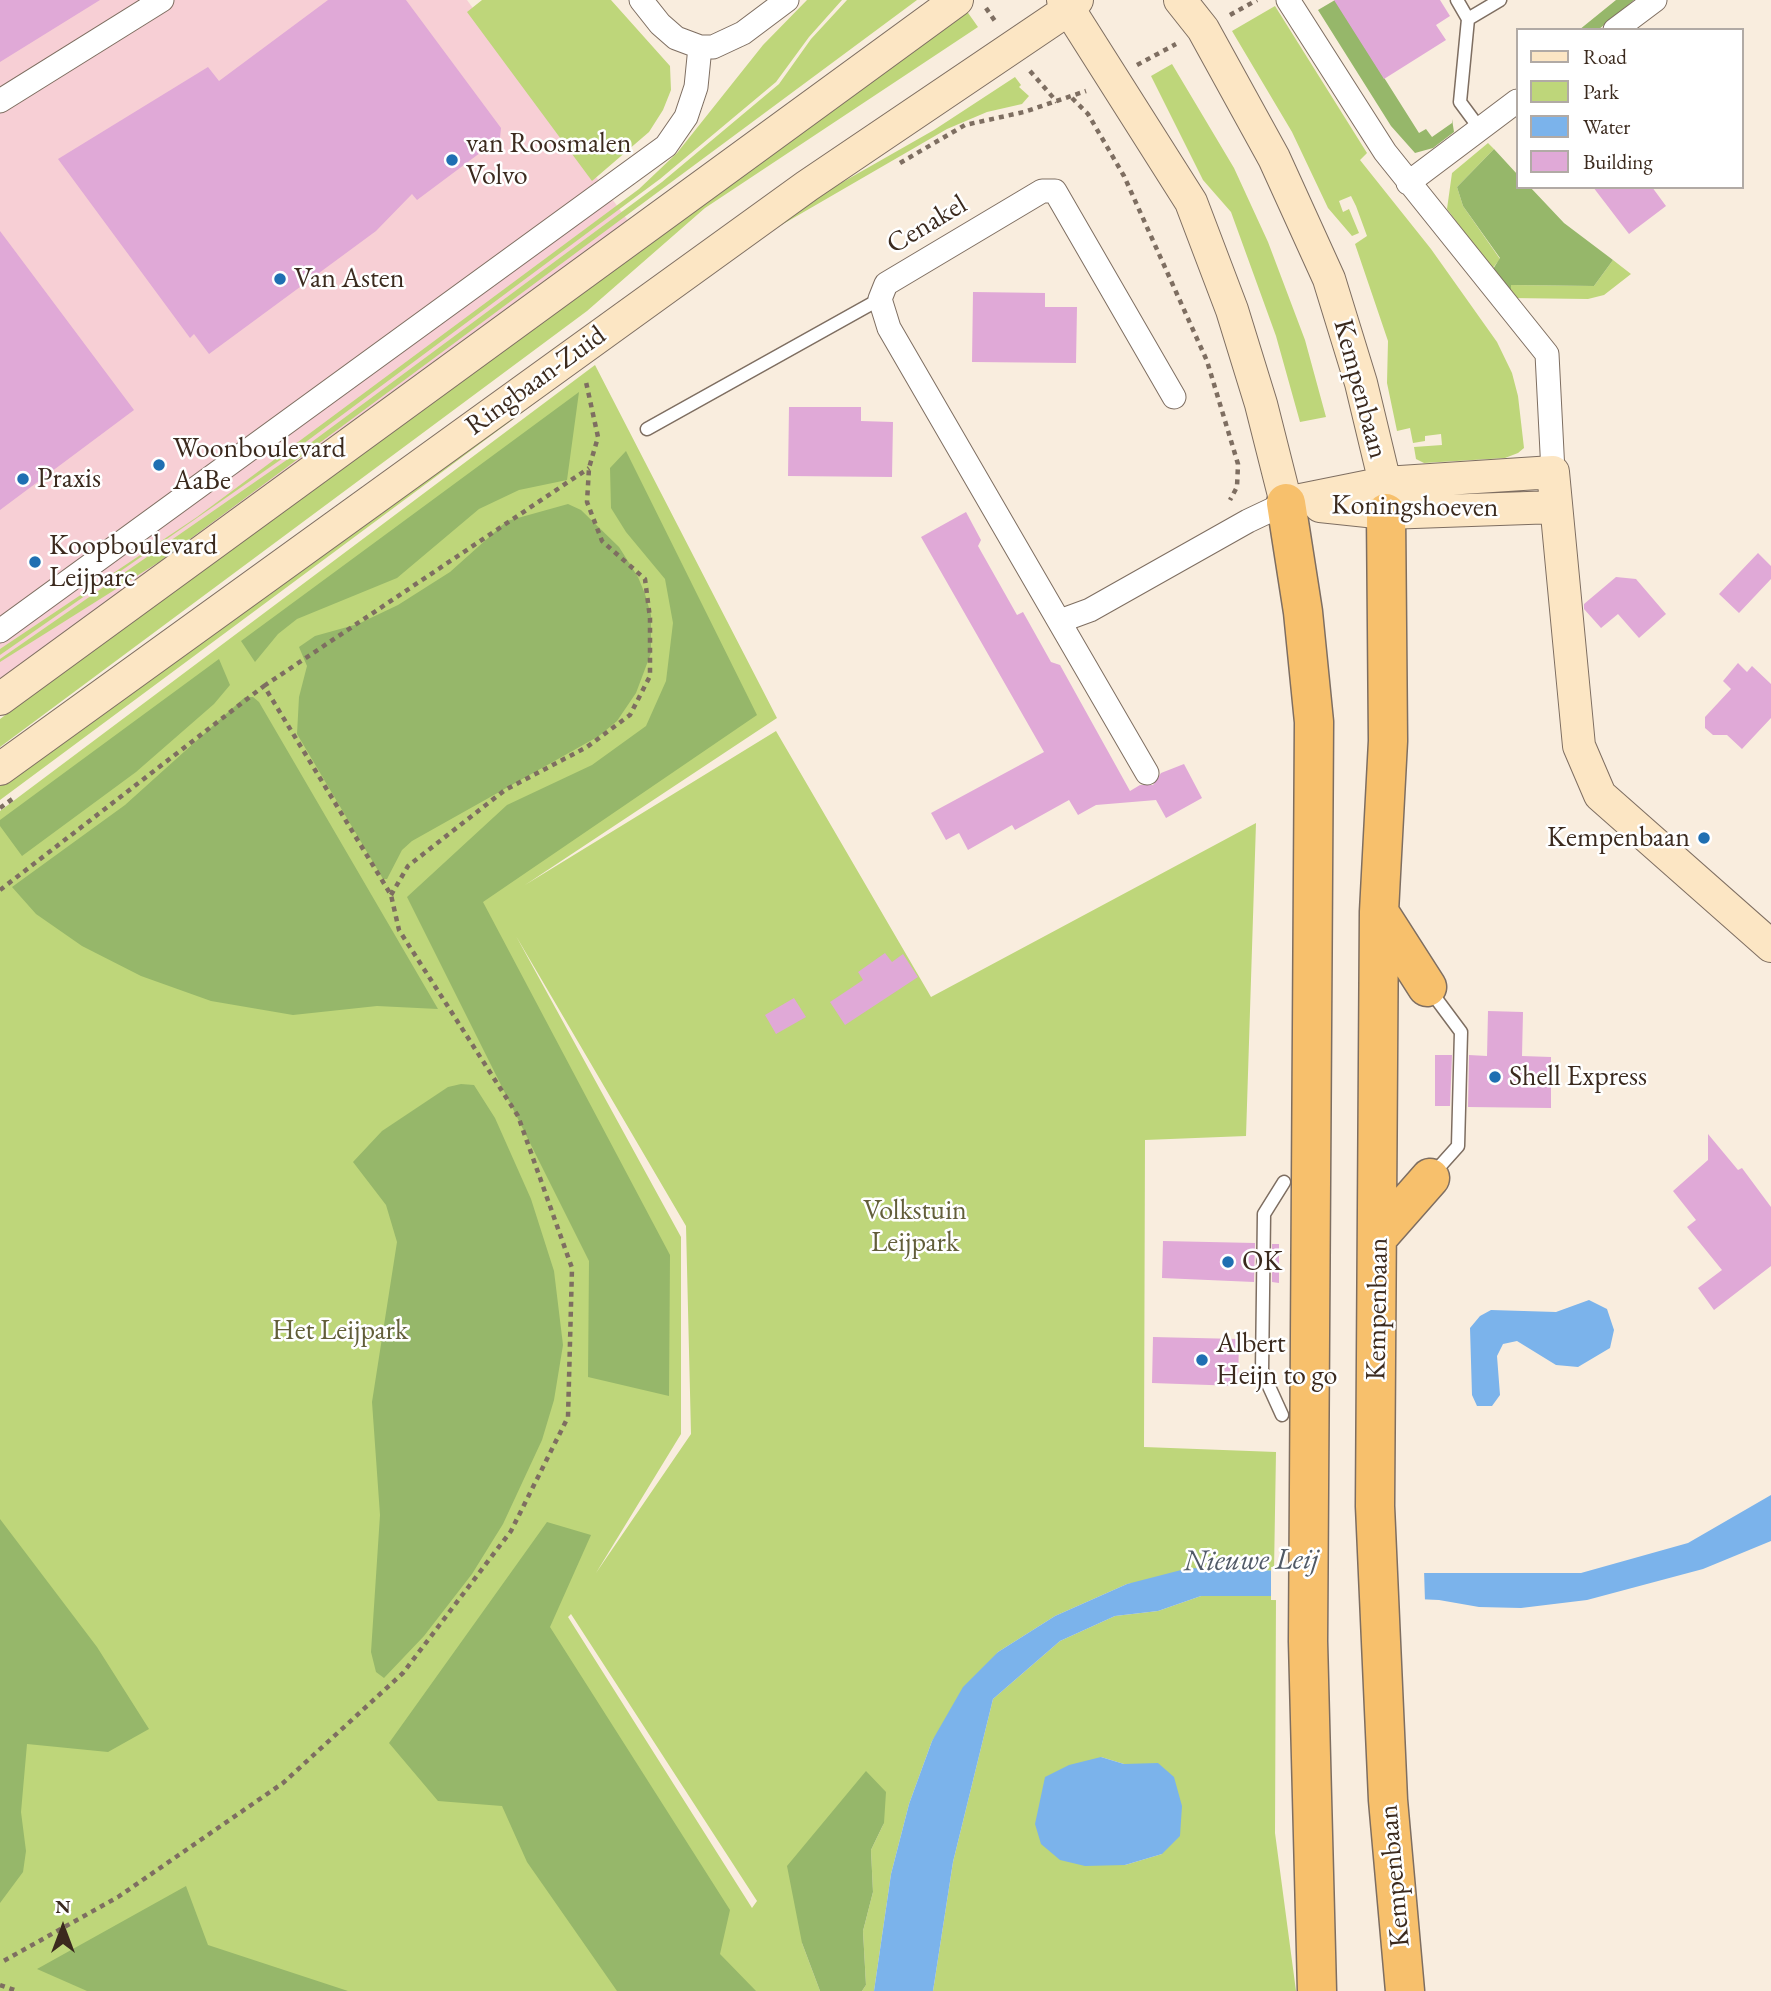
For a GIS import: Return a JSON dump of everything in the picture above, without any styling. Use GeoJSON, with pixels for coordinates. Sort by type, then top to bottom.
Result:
{"type":"FeatureCollection","features":[{"type":"Feature","properties":{"kind":"highway","name":"Kempenbaan"},"geometry":{"type":"LineString","coordinates":[[1385,498],[1388,741],[1379,912],[1376,1506],[1388,1801],[1405,1991]]}},
{"type":"Feature","properties":{"kind":"highway"},"geometry":{"type":"LineString","coordinates":[[1286,503],[1303,612],[1314,722],[1308,1641],[1317,1991]]}},
{"type":"Feature","properties":{"kind":"highway"},"geometry":{"type":"LineString","coordinates":[[1379,912],[1427,987]]}},
{"type":"Feature","properties":{"kind":"highway"},"geometry":{"type":"LineString","coordinates":[[1284,1182],[1312,1133]]}},
{"type":"Feature","properties":{"kind":"highway"},"geometry":{"type":"LineString","coordinates":[[1379,1236],[1430,1178]]}},
{"type":"Feature","properties":{"kind":"highway"},"geometry":{"type":"LineString","coordinates":[[1282,1415],[1310,1471]]}},
{"type":"Feature","properties":{"kind":"main road","name":"Ringbaan-Zuid"},"geometry":{"type":"LineString","coordinates":[[0,699],[957,0]]}},
{"type":"Feature","properties":{"kind":"main road","name":"Kempenbaan"},"geometry":{"type":"LineString","coordinates":[[1180,0],[1203,29],[1274,158],[1329,279],[1361,383],[1385,498]]}},
{"type":"Feature","properties":{"kind":"main road","name":"Ringbaan-Zuid"},"geometry":{"type":"LineString","coordinates":[[0,769],[807,186],[1069,3]]}},
{"type":"Feature","properties":{"kind":"main road"},"geometry":{"type":"LineString","coordinates":[[1069,3],[1191,202],[1232,310],[1261,404],[1286,503]]}},
{"type":"Feature","properties":{"kind":"main road"},"geometry":{"type":"LineString","coordinates":[[1553,472],[1578,746],[1600,795],[1771,946]]}},
{"type":"Feature","properties":{"kind":"main road","name":"Koningshoeven"},"geometry":{"type":"LineString","coordinates":[[1385,498],[1553,472]]}},
{"type":"Feature","properties":{"kind":"main road","name":"Koningshoeven"},"geometry":{"type":"LineString","coordinates":[[1286,503],[1385,498],[1556,507]]}},
{"type":"Feature","properties":{"kind":"street"},"geometry":{"type":"LineString","coordinates":[[0,101],[162,0]]}},
{"type":"Feature","properties":{"kind":"street"},"geometry":{"type":"LineString","coordinates":[[641,0],[660,24],[676,38],[700,47],[713,47],[743,33],[787,0]]}},
{"type":"Feature","properties":{"kind":"street"},"geometry":{"type":"LineString","coordinates":[[1288,0],[1385,152],[1547,354],[1553,472]]}},
{"type":"Feature","properties":{"kind":"street"},"geometry":{"type":"LineString","coordinates":[[1618,28],[1656,0]]}},
{"type":"Feature","properties":{"kind":"street"},"geometry":{"type":"LineString","coordinates":[[0,631],[666,146],[686,117],[696,87],[700,47]]}},
{"type":"Feature","properties":{"kind":"street"},"geometry":{"type":"LineString","coordinates":[[1408,183],[1516,102]]}},
{"type":"Feature","properties":{"kind":"street","name":"Cenakel"},"geometry":{"type":"LineString","coordinates":[[1147,774],[889,328],[880,299],[886,284],[1042,191],[1055,191],[1174,397]]}},
{"type":"Feature","properties":{"kind":"street"},"geometry":{"type":"LineString","coordinates":[[1060,621],[1090,610],[1248,521],[1286,503]]}},
{"type":"Feature","properties":{"kind":"lane"},"geometry":{"type":"LineString","coordinates":[[1457,0],[1468,19],[1460,102],[1480,129]]}},
{"type":"Feature","properties":{"kind":"lane"},"geometry":{"type":"LineString","coordinates":[[1468,19],[1500,0]]}},
{"type":"Feature","properties":{"kind":"lane"},"geometry":{"type":"LineString","coordinates":[[647,429],[880,299]]}},
{"type":"Feature","properties":{"kind":"lane"},"geometry":{"type":"LineString","coordinates":[[1427,987],[1461,1032],[1458,1146],[1430,1178]]}},
{"type":"Feature","properties":{"kind":"lane"},"geometry":{"type":"LineString","coordinates":[[1282,1415],[1262,1371],[1264,1214],[1284,1182]]}},
{"type":"Feature","properties":{"kind":"path"},"geometry":{"type":"LineString","coordinates":[[1057,102],[1114,78],[1257,0]]}},
{"type":"Feature","properties":{"kind":"path"},"geometry":{"type":"LineString","coordinates":[[391,895],[408,866],[505,790],[587,747],[630,715],[650,676],[650,618],[645,579],[602,541],[587,502],[589,468],[598,437],[584,374]]}},
{"type":"Feature","properties":{"kind":"path"},"geometry":{"type":"LineString","coordinates":[[0,890],[264,686],[589,468]]}},
{"type":"Feature","properties":{"kind":"path"},"geometry":{"type":"LineString","coordinates":[[0,1964],[118,1897],[283,1783],[403,1673],[512,1531],[568,1417],[572,1268],[518,1115],[399,930],[391,895],[264,686]]}},
{"type":"Feature","properties":{"kind":"path"},"geometry":{"type":"LineString","coordinates":[[0,1985],[17,1991]]}},
{"type":"Feature","properties":{"kind":"shaded area","name":"Woonboulevard AaBe"},"geometry":{"type":"Polygon","coordinates":[[[0,0],[467,0],[634,229],[0,701],[0,0]]]}},
{"type":"Feature","properties":{"kind":"green space"},"geometry":{"type":"Polygon","coordinates":[[[482,0],[611,0],[670,66],[671,90],[663,110],[649,132],[592,181],[467,12],[482,0]]]}},
{"type":"Feature","properties":{"kind":"green space"},"geometry":{"type":"Polygon","coordinates":[[[807,0],[842,0],[809,37],[776,82],[660,179],[299,447],[0,655],[0,649],[197,517],[639,189],[677,153],[763,45],[807,0]]]}},
{"type":"Feature","properties":{"kind":"green space"},"geometry":{"type":"Polygon","coordinates":[[[847,0],[917,0],[159,562],[0,662],[0,659],[301,450],[662,182],[779,84],[811,39],[847,0]]]}},
{"type":"Feature","properties":{"kind":"green space"},"geometry":{"type":"Polygon","coordinates":[[[1335,0],[1419,133],[1426,129],[1432,137],[1452,123],[1452,119],[1454,132],[1433,148],[1415,153],[1391,126],[1318,10],[1335,0]]]}},
{"type":"Feature","properties":{"kind":"green space"},"geometry":{"type":"Polygon","coordinates":[[[1616,0],[1634,0],[1600,28],[1581,28],[1616,0]]]}},
{"type":"Feature","properties":{"kind":"green space"},"geometry":{"type":"Polygon","coordinates":[[[1275,6],[1367,153],[1360,160],[1431,249],[1497,342],[1512,373],[1518,396],[1524,448],[1518,453],[1505,458],[1424,463],[1416,459],[1414,447],[1442,445],[1441,434],[1425,436],[1425,441],[1413,443],[1410,428],[1397,431],[1387,383],[1388,341],[1355,244],[1367,236],[1356,206],[1351,196],[1339,201],[1343,212],[1349,209],[1359,233],[1352,236],[1328,208],[1292,132],[1232,31],[1275,6]]]}},
{"type":"Feature","properties":{"kind":"green space"},"geometry":{"type":"Polygon","coordinates":[[[966,10],[978,27],[705,208],[587,311],[0,747],[0,719],[821,110],[966,10]]]}},
{"type":"Feature","properties":{"kind":"green space"},"geometry":{"type":"Polygon","coordinates":[[[1172,64],[1234,168],[1268,242],[1305,340],[1326,417],[1300,422],[1276,336],[1231,212],[1203,180],[1151,76],[1172,64]]]}},
{"type":"Feature","properties":{"kind":"green space"},"geometry":{"type":"Polygon","coordinates":[[[1015,77],[1021,85],[1019,87],[1029,96],[1022,104],[987,112],[947,129],[752,242],[0,800],[0,786],[636,314],[799,207],[934,130],[1015,77]]]}},
{"type":"Feature","properties":{"kind":"green space"},"geometry":{"type":"Polygon","coordinates":[[[1488,143],[1494,149],[1457,187],[1463,206],[1500,259],[1492,269],[1447,209],[1452,173],[1488,143]]]}},
{"type":"Feature","properties":{"kind":"green space"},"geometry":{"type":"Polygon","coordinates":[[[1494,149],[1516,173],[1516,189],[1532,189],[1564,223],[1613,260],[1594,286],[1511,285],[1511,294],[1493,269],[1500,258],[1463,206],[1457,187],[1494,149]]]}},
{"type":"Feature","properties":{"kind":"green space"},"geometry":{"type":"Polygon","coordinates":[[[1613,260],[1631,274],[1604,295],[1588,299],[1510,298],[1511,285],[1594,286],[1613,260]]]}},
{"type":"Feature","properties":{"kind":"green space","name":"Het Leijpark"},"geometry":{"type":"Polygon","coordinates":[[[595,365],[777,718],[525,885],[776,731],[931,997],[1256,823],[1246,1136],[1145,1140],[1144,1447],[1276,1452],[1274,1571],[1233,1569],[1127,1584],[1055,1616],[998,1652],[932,1741],[909,1804],[891,1874],[874,1991],[862,1991],[866,1985],[863,1931],[873,1892],[871,1850],[884,1823],[802,1943],[820,1991],[0,1991],[0,811],[595,365]],[[516,936],[681,1237],[681,1434],[596,1573],[691,1434],[686,1226],[516,936]],[[571,1614],[568,1617],[752,1908],[757,1901],[571,1614]]]}},
{"type":"Feature","properties":{"kind":"green space"},"geometry":{"type":"Polygon","coordinates":[[[579,392],[567,480],[519,490],[479,509],[397,578],[297,619],[278,634],[255,662],[241,641],[579,392]]]}},
{"type":"Feature","properties":{"kind":"green space"},"geometry":{"type":"Polygon","coordinates":[[[626,451],[757,715],[483,902],[670,1255],[669,1396],[588,1377],[589,1261],[407,897],[507,805],[592,765],[646,726],[666,681],[673,623],[665,579],[626,532],[611,508],[610,468],[626,451]]]}},
{"type":"Feature","properties":{"kind":"green space"},"geometry":{"type":"Polygon","coordinates":[[[568,504],[581,510],[619,547],[638,577],[645,594],[651,615],[651,653],[636,693],[617,721],[599,736],[412,841],[402,850],[387,879],[383,879],[297,734],[299,697],[307,666],[299,647],[315,636],[358,624],[398,605],[450,572],[507,521],[568,504]]]}},
{"type":"Feature","properties":{"kind":"green space"},"geometry":{"type":"Polygon","coordinates":[[[219,659],[230,685],[214,704],[136,772],[22,856],[0,826],[0,820],[219,659]]]}},
{"type":"Feature","properties":{"kind":"green space"},"geometry":{"type":"Polygon","coordinates":[[[245,697],[253,697],[259,702],[438,1009],[377,1006],[293,1015],[211,1001],[141,976],[82,946],[36,914],[12,887],[125,805],[245,697]]]}},
{"type":"Feature","properties":{"kind":"green space"},"geometry":{"type":"Polygon","coordinates":[[[474,1085],[495,1118],[531,1199],[554,1271],[563,1345],[554,1400],[542,1440],[503,1524],[472,1574],[424,1636],[384,1678],[376,1672],[371,1652],[380,1515],[372,1402],[397,1242],[386,1205],[353,1162],[382,1131],[448,1087],[474,1085]]]}},
{"type":"Feature","properties":{"kind":"green space"},"geometry":{"type":"Polygon","coordinates":[[[0,1519],[97,1647],[149,1729],[108,1752],[27,1744],[21,1812],[26,1851],[23,1872],[0,1903],[0,1519]]]}},
{"type":"Feature","properties":{"kind":"green space"},"geometry":{"type":"Polygon","coordinates":[[[547,1522],[591,1535],[550,1627],[730,1910],[720,1954],[756,1991],[617,1991],[527,1862],[502,1806],[438,1801],[389,1743],[547,1522]]]}},
{"type":"Feature","properties":{"kind":"green space"},"geometry":{"type":"Polygon","coordinates":[[[1201,1596],[1276,1596],[1275,1833],[1296,1991],[933,1991],[953,1862],[993,1699],[1060,1641],[1115,1616],[1158,1611],[1201,1596]],[[1101,1757],[1125,1865],[1162,1854],[1124,1764],[1101,1757]]]}},
{"type":"Feature","properties":{"kind":"green space"},"geometry":{"type":"Polygon","coordinates":[[[866,1771],[886,1792],[884,1823],[871,1850],[873,1892],[863,1931],[866,1985],[862,1991],[820,1991],[802,1943],[787,1866],[866,1771]]]}},
{"type":"Feature","properties":{"kind":"green space"},"geometry":{"type":"Polygon","coordinates":[[[186,1886],[208,1945],[348,1991],[87,1991],[37,1969],[186,1886]]]}},
{"type":"Feature","properties":{"kind":"water"},"geometry":{"type":"Polygon","coordinates":[[[1589,1300],[1607,1309],[1614,1330],[1610,1348],[1578,1367],[1556,1365],[1517,1341],[1503,1344],[1497,1356],[1500,1395],[1492,1406],[1477,1406],[1472,1395],[1470,1328],[1480,1316],[1491,1310],[1556,1312],[1589,1300]]]}},
{"type":"Feature","properties":{"kind":"water"},"geometry":{"type":"Polygon","coordinates":[[[1771,1495],[1771,1541],[1703,1569],[1587,1600],[1521,1608],[1479,1607],[1439,1600],[1349,1596],[1201,1596],[1158,1611],[1115,1616],[1060,1641],[993,1699],[953,1862],[933,1991],[874,1991],[891,1874],[909,1804],[932,1741],[963,1687],[998,1652],[1055,1616],[1127,1584],[1189,1568],[1349,1573],[1581,1573],[1688,1543],[1771,1495]]]}},
{"type":"Feature","properties":{"kind":"water"},"geometry":{"type":"Polygon","coordinates":[[[1101,1757],[1124,1764],[1158,1763],[1174,1777],[1182,1806],[1180,1836],[1162,1854],[1125,1865],[1085,1866],[1060,1860],[1041,1844],[1035,1824],[1045,1777],[1069,1765],[1101,1757]]]}},
{"type":"Feature","properties":{"kind":"pier"},"geometry":{"type":"Polygon","coordinates":[[[1271,1567],[1424,1570],[1425,1602],[1271,1600],[1271,1567]]]}},
{"type":"Feature","properties":{"kind":"building"},"geometry":{"type":"Polygon","coordinates":[[[0,0],[100,0],[0,62],[0,0]]]}},
{"type":"Feature","properties":{"kind":"building"},"geometry":{"type":"Polygon","coordinates":[[[328,0],[406,0],[501,128],[500,138],[417,200],[412,194],[376,231],[209,354],[194,334],[190,338],[58,159],[208,67],[219,81],[328,0]]]}},
{"type":"Feature","properties":{"kind":"building"},"geometry":{"type":"Polygon","coordinates":[[[1334,0],[1440,0],[1450,16],[1436,25],[1446,40],[1384,79],[1334,0]]]}},
{"type":"Feature","properties":{"kind":"building"},"geometry":{"type":"Polygon","coordinates":[[[1595,189],[1653,189],[1666,206],[1629,234],[1595,189]]]}},
{"type":"Feature","properties":{"kind":"building"},"geometry":{"type":"Polygon","coordinates":[[[0,231],[134,410],[0,510],[0,231]]]}},
{"type":"Feature","properties":{"kind":"building"},"geometry":{"type":"Polygon","coordinates":[[[973,292],[1045,293],[1045,307],[1077,307],[1076,363],[972,362],[973,292]]]}},
{"type":"Feature","properties":{"kind":"building"},"geometry":{"type":"Polygon","coordinates":[[[789,407],[861,407],[861,421],[893,422],[892,477],[788,476],[789,407]]]}},
{"type":"Feature","properties":{"kind":"building"},"geometry":{"type":"Polygon","coordinates":[[[966,512],[981,540],[978,546],[1017,615],[1023,612],[1051,662],[1060,665],[1130,791],[1140,785],[1153,785],[1161,773],[1184,764],[1202,798],[1166,818],[1156,800],[1096,805],[1078,815],[1069,800],[1015,830],[1012,825],[968,850],[959,833],[946,840],[931,813],[1044,752],[921,537],[966,512]]]}},
{"type":"Feature","properties":{"kind":"building"},"geometry":{"type":"Polygon","coordinates":[[[1758,553],[1771,566],[1771,579],[1739,613],[1719,594],[1758,553]]]}},
{"type":"Feature","properties":{"kind":"building"},"geometry":{"type":"Polygon","coordinates":[[[1616,577],[1636,579],[1666,614],[1639,638],[1618,614],[1601,628],[1584,609],[1584,604],[1616,577]]]}},
{"type":"Feature","properties":{"kind":"building"},"geometry":{"type":"Polygon","coordinates":[[[1738,663],[1747,672],[1752,666],[1771,684],[1771,718],[1742,749],[1727,735],[1713,735],[1705,728],[1705,717],[1731,689],[1723,681],[1738,663]]]}},
{"type":"Feature","properties":{"kind":"building"},"geometry":{"type":"Polygon","coordinates":[[[885,953],[892,962],[903,954],[918,977],[845,1025],[830,1002],[863,980],[858,972],[885,953]]]}},
{"type":"Feature","properties":{"kind":"building"},"geometry":{"type":"Polygon","coordinates":[[[794,998],[806,1017],[776,1034],[765,1015],[794,998]]]}},
{"type":"Feature","properties":{"kind":"building"},"geometry":{"type":"Polygon","coordinates":[[[1488,1011],[1523,1012],[1522,1056],[1551,1057],[1551,1108],[1468,1107],[1469,1055],[1487,1056],[1488,1011]]]}},
{"type":"Feature","properties":{"kind":"building"},"geometry":{"type":"Polygon","coordinates":[[[1435,1055],[1452,1055],[1450,1106],[1435,1106],[1435,1055]]]}},
{"type":"Feature","properties":{"kind":"building"},"geometry":{"type":"Polygon","coordinates":[[[1708,1134],[1738,1170],[1742,1168],[1771,1207],[1771,1266],[1714,1310],[1698,1288],[1722,1270],[1687,1227],[1696,1220],[1673,1191],[1708,1160],[1708,1134]]]}},
{"type":"Feature","properties":{"kind":"building"},"geometry":{"type":"Polygon","coordinates":[[[1163,1241],[1255,1243],[1254,1282],[1162,1278],[1163,1241]]]}},
{"type":"Feature","properties":{"kind":"building"},"geometry":{"type":"Polygon","coordinates":[[[1272,1244],[1279,1244],[1279,1283],[1272,1282],[1272,1244]]]}},
{"type":"Feature","properties":{"kind":"building"},"geometry":{"type":"Polygon","coordinates":[[[1153,1337],[1239,1339],[1238,1386],[1152,1383],[1153,1337]]]}},
{"type":"Feature","properties":{"kind":"place","name":"van Roosmalen Volvo"},"geometry":{"type":"Point","coordinates":[452,160]}},
{"type":"Feature","properties":{"kind":"place","name":"Van Asten"},"geometry":{"type":"Point","coordinates":[280,279]}},
{"type":"Feature","properties":{"kind":"place","name":"Woonboulevard AaBe"},"geometry":{"type":"Point","coordinates":[159,465]}},
{"type":"Feature","properties":{"kind":"place","name":"Praxis"},"geometry":{"type":"Point","coordinates":[23,479]}},
{"type":"Feature","properties":{"kind":"place","name":"Koopboulevard Leijparc"},"geometry":{"type":"Point","coordinates":[35,562]}},
{"type":"Feature","properties":{"kind":"place","name":"Kempenbaan"},"geometry":{"type":"Point","coordinates":[1704,838]}},
{"type":"Feature","properties":{"kind":"place","name":"Shell Express"},"geometry":{"type":"Point","coordinates":[1495,1077]}},
{"type":"Feature","properties":{"kind":"place","name":"OK"},"geometry":{"type":"Point","coordinates":[1228,1262]}},
{"type":"Feature","properties":{"kind":"place","name":"Albert Heijn to go"},"geometry":{"type":"Point","coordinates":[1202,1360]}},
{"type":"Feature","properties":{"kind":"park label","name":"Volkstuin Leijpark"},"geometry":{"type":"Point","coordinates":[915,1227]}},
{"type":"Feature","properties":{"kind":"water label","name":"Nieuwe Leij"},"geometry":{"type":"Point","coordinates":[1251,1561]}}]}
